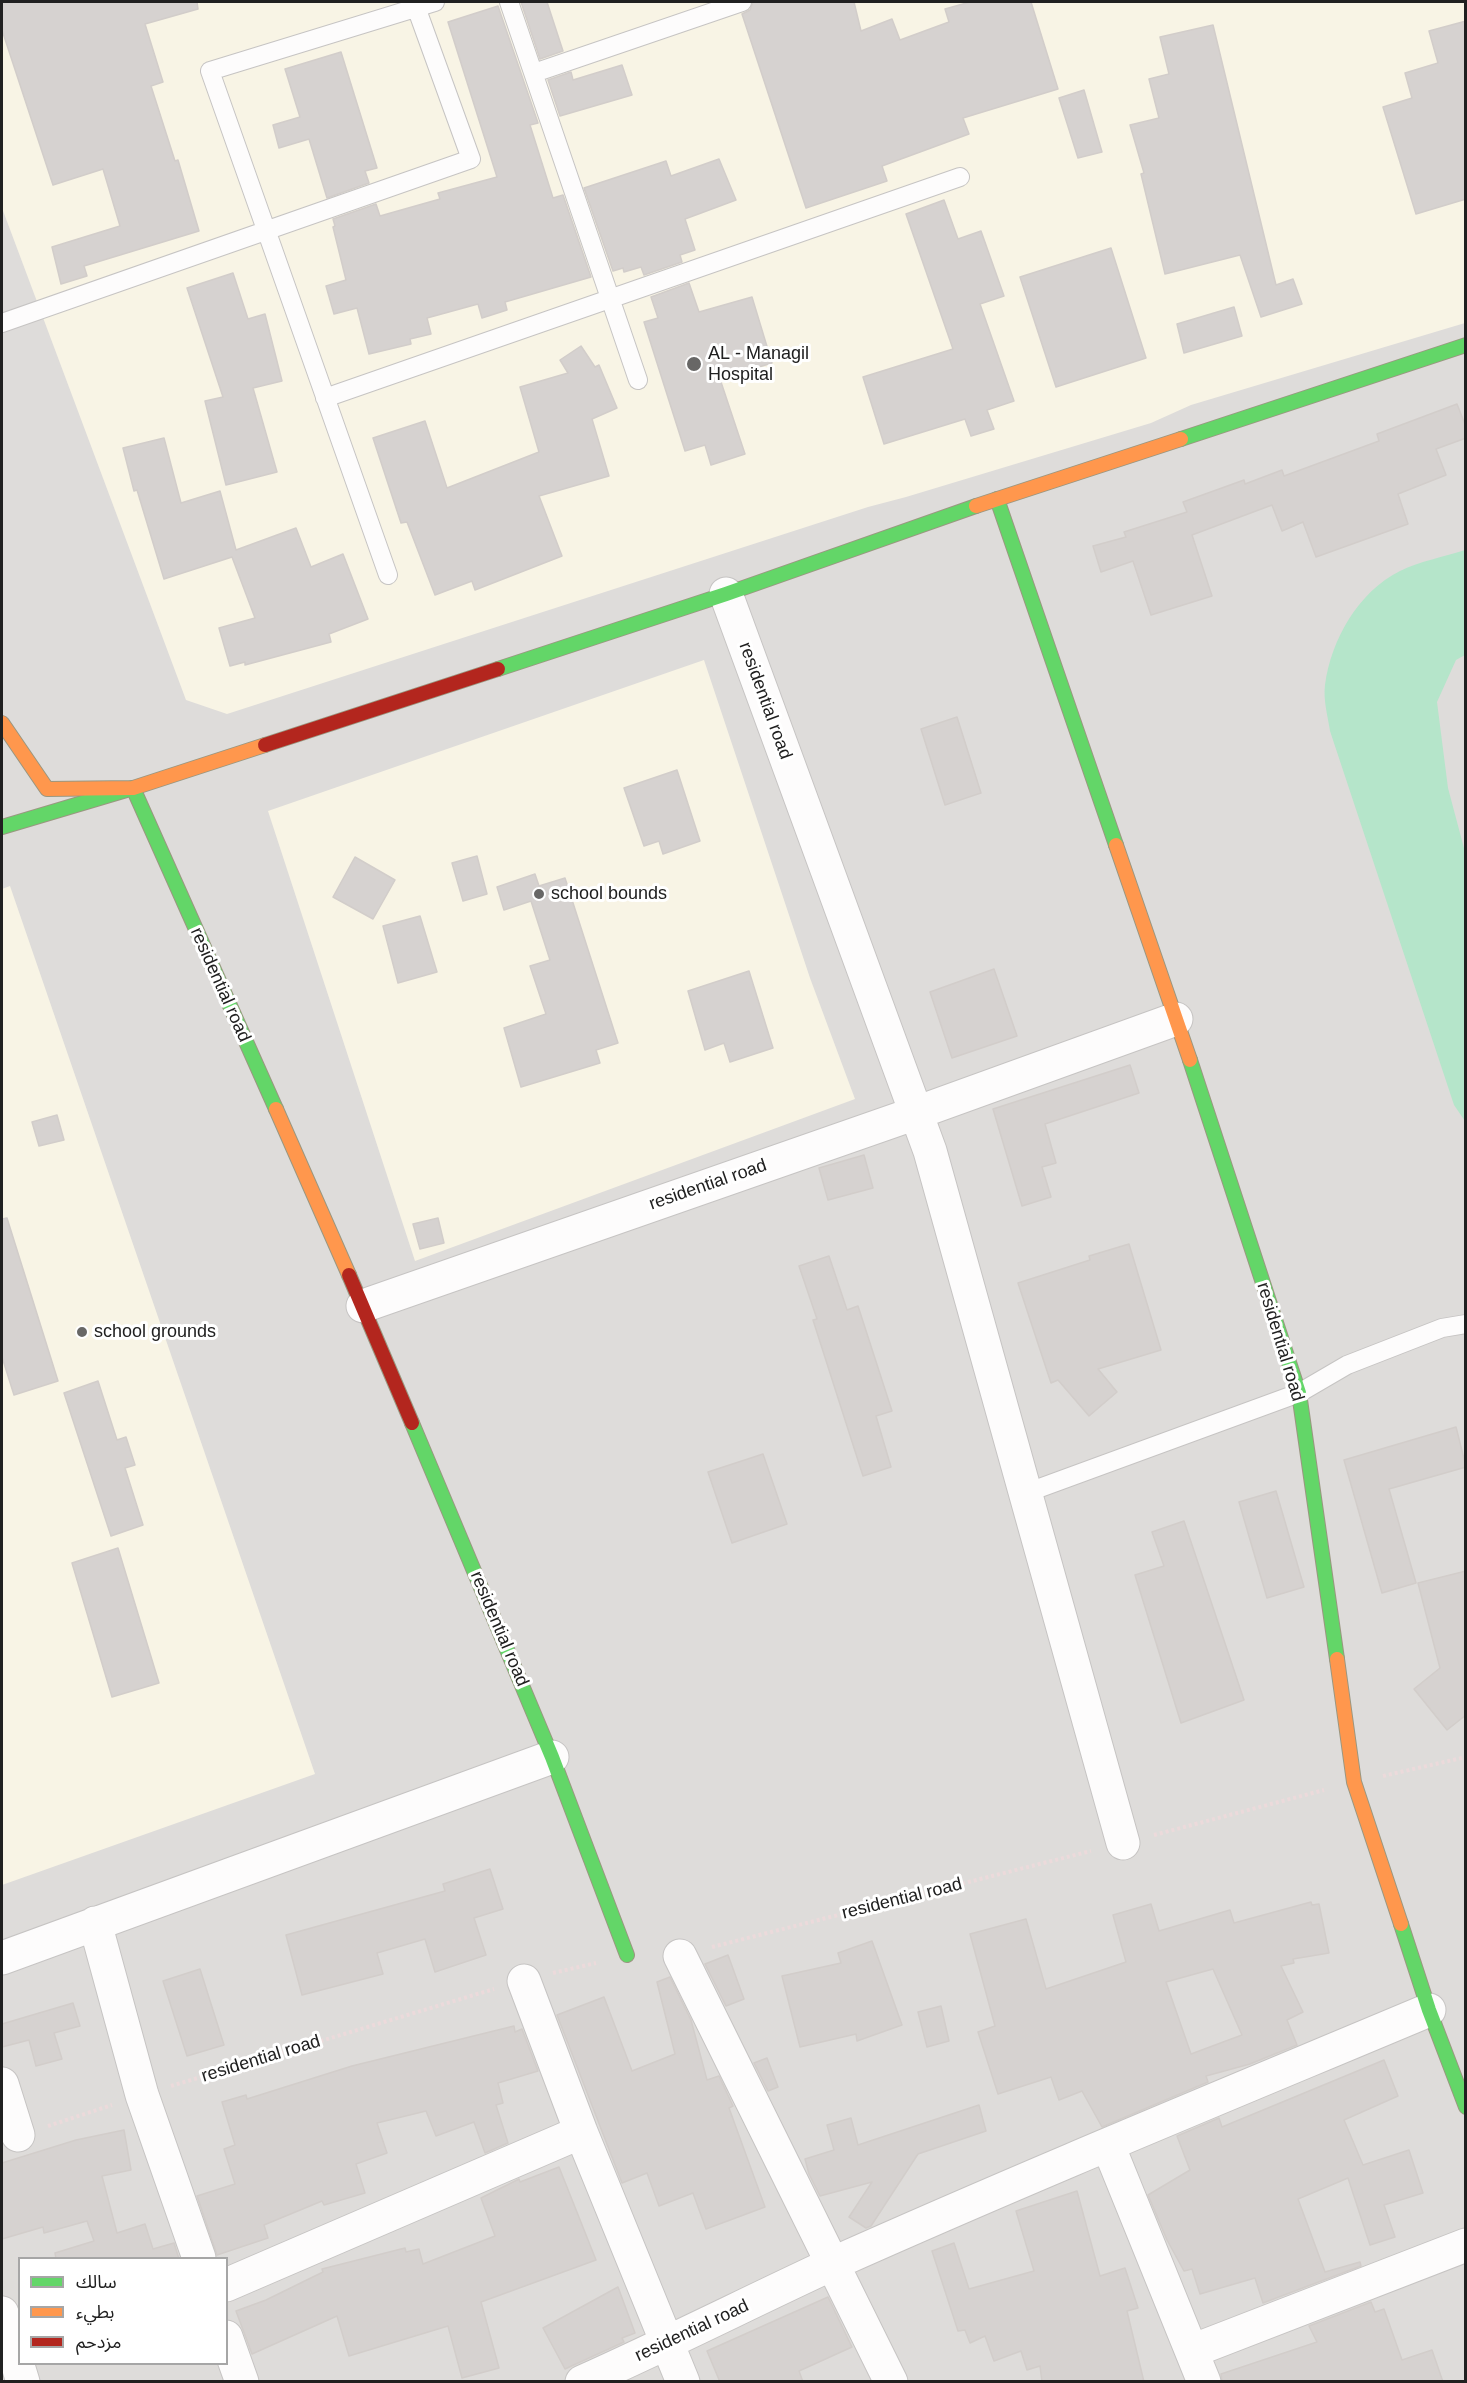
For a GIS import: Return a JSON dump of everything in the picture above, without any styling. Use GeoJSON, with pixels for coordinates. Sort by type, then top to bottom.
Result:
{"type":"FeatureCollection","features":[{"type":"Feature","properties":{"kind":"street"},"geometry":{"type":"LineString","coordinates":[[2,827],[133,788],[726,594],[997,499],[1466,345]]}},
{"type":"Feature","properties":{"kind":"street","name":"residential road"},"geometry":{"type":"LineString","coordinates":[[997,499],[1176,1019],[1299,1393],[1354,1782]]}},
{"type":"Feature","properties":{"kind":"street","name":"residential road"},"geometry":{"type":"LineString","coordinates":[[726,594],[930,1151],[1124,1843]]}},
{"type":"Feature","properties":{"kind":"street"},"geometry":{"type":"LineString","coordinates":[[2,723],[46,789],[133,788]]}},
{"type":"Feature","properties":{"kind":"street","name":"residential road"},"geometry":{"type":"LineString","coordinates":[[133,788],[363,1306],[552,1757],[627,1955]]}},
{"type":"Feature","properties":{"kind":"street","name":"residential road"},"geometry":{"type":"LineString","coordinates":[[363,1306],[916,1113],[1176,1019]]}},
{"type":"Feature","properties":{"kind":"street"},"geometry":{"type":"LineString","coordinates":[[2,1958],[552,1757]]}},
{"type":"Feature","properties":{"kind":"street"},"geometry":{"type":"LineString","coordinates":[[1354,1782],[1429,2010],[1466,2107]]}},
{"type":"Feature","properties":{"kind":"street"},"geometry":{"type":"LineString","coordinates":[[95,1923],[142,2095],[198,2257]]}},
{"type":"Feature","properties":{"kind":"street"},"geometry":{"type":"LineString","coordinates":[[680,1956],[891,2382]]}},
{"type":"Feature","properties":{"kind":"street"},"geometry":{"type":"LineString","coordinates":[[524,1981],[580,2132],[683,2382]]}},
{"type":"Feature","properties":{"kind":"street","name":"residential road"},"geometry":{"type":"LineString","coordinates":[[582,2382],[834,2264],[1108,2145],[1429,2010]]}},
{"type":"Feature","properties":{"kind":"street"},"geometry":{"type":"LineString","coordinates":[[2,2084],[18,2135]]}},
{"type":"Feature","properties":{"kind":"street"},"geometry":{"type":"LineString","coordinates":[[228,2283],[580,2132]]}},
{"type":"Feature","properties":{"kind":"street"},"geometry":{"type":"LineString","coordinates":[[1108,2145],[1204,2382]]}},
{"type":"Feature","properties":{"kind":"street"},"geometry":{"type":"LineString","coordinates":[[1192,2351],[1466,2245]]}},
{"type":"Feature","properties":{"kind":"street"},"geometry":{"type":"LineString","coordinates":[[2,2313],[22,2382]]}},
{"type":"Feature","properties":{"kind":"street"},"geometry":{"type":"LineString","coordinates":[[228,2343],[242,2382]]}},
{"type":"Feature","properties":{"kind":"lane"},"geometry":{"type":"LineString","coordinates":[[388,575],[210,71],[435,2]]}},
{"type":"Feature","properties":{"kind":"lane"},"geometry":{"type":"LineString","coordinates":[[509,2],[638,380]]}},
{"type":"Feature","properties":{"kind":"lane"},"geometry":{"type":"LineString","coordinates":[[534,73],[742,2]]}},
{"type":"Feature","properties":{"kind":"lane"},"geometry":{"type":"LineString","coordinates":[[2,323],[471,159],[416,7]]}},
{"type":"Feature","properties":{"kind":"lane"},"geometry":{"type":"LineString","coordinates":[[325,398],[960,177]]}},
{"type":"Feature","properties":{"kind":"lane"},"geometry":{"type":"LineString","coordinates":[[1026,1493],[1299,1393],[1347,1365],[1442,1328],[1466,1324]]}},
{"type":"Feature","properties":{"kind":"path","name":"residential road"},"geometry":{"type":"LineString","coordinates":[[680,1956],[1354,1782],[1466,1757]]}},
{"type":"Feature","properties":{"kind":"path","name":"residential road"},"geometry":{"type":"LineString","coordinates":[[18,2135],[142,2095],[524,1981],[627,1955]]}},
{"type":"Feature","properties":{"kind":"shaded area"},"geometry":{"type":"Polygon","coordinates":[[[2,2],[1465,2],[1465,2381],[2,2382],[2,2]]]}},
{"type":"Feature","properties":{"kind":"shaded area","name":"AL - Managil Hospital"},"geometry":{"type":"Polygon","coordinates":[[[2,2],[1465,2],[1465,323],[1191,405],[1151,423],[868,507],[227,714],[186,700],[2,208],[2,2]]]}},
{"type":"Feature","properties":{"kind":"shaded area","name":"school bounds"},"geometry":{"type":"Polygon","coordinates":[[[704,660],[810,978],[855,1099],[415,1261],[268,811],[704,660]]]}},
{"type":"Feature","properties":{"kind":"shaded area","name":"school grounds"},"geometry":{"type":"Polygon","coordinates":[[[10,886],[315,1774],[2,1885],[2,889],[10,886]]]}},
{"type":"Feature","properties":{"kind":"green space"},"geometry":{"type":"Polygon","coordinates":[[[1465,550],[1465,655],[1456,660],[1437,702],[1448,788],[1465,852],[1465,1121],[1454,1105],[1330,731],[1325,702],[1325,685],[1333,651],[1340,635],[1359,604],[1371,591],[1400,571],[1465,550]]]}},
{"type":"Feature","properties":{"kind":"building"},"geometry":{"type":"Polygon","coordinates":[[[2,2],[197,2],[198,9],[145,24],[163,82],[151,86],[175,161],[178,160],[199,231],[84,266],[87,276],[61,284],[52,247],[120,226],[103,169],[53,185],[2,30],[2,2]]]}},
{"type":"Feature","properties":{"kind":"building"},"geometry":{"type":"Polygon","coordinates":[[[521,2],[547,2],[563,51],[540,59],[521,2]]]}},
{"type":"Feature","properties":{"kind":"building"},"geometry":{"type":"Polygon","coordinates":[[[753,2],[854,2],[861,31],[892,19],[900,40],[949,22],[945,9],[970,2],[1031,2],[1058,89],[963,118],[969,134],[882,166],[887,181],[806,208],[742,14],[750,10],[753,2]]]}},
{"type":"Feature","properties":{"kind":"building"},"geometry":{"type":"Polygon","coordinates":[[[498,6],[538,123],[530,125],[553,198],[563,195],[591,277],[505,302],[507,310],[482,318],[478,304],[427,318],[431,334],[410,339],[411,344],[369,354],[357,308],[334,314],[326,286],[346,280],[333,219],[376,204],[380,216],[440,199],[438,193],[497,177],[448,22],[498,6]]]}},
{"type":"Feature","properties":{"kind":"building"},"geometry":{"type":"Polygon","coordinates":[[[1466,21],[1466,199],[1416,214],[1383,107],[1412,98],[1405,73],[1438,63],[1429,31],[1466,21]]]}},
{"type":"Feature","properties":{"kind":"building"},"geometry":{"type":"Polygon","coordinates":[[[1213,25],[1276,285],[1293,279],[1302,304],[1261,317],[1240,255],[1165,274],[1141,174],[1144,173],[1130,125],[1159,118],[1149,79],[1169,74],[1160,37],[1213,25]]]}},
{"type":"Feature","properties":{"kind":"building"},"geometry":{"type":"Polygon","coordinates":[[[341,52],[377,168],[365,171],[369,183],[327,198],[309,139],[279,148],[273,125],[300,117],[285,69],[341,52]]]}},
{"type":"Feature","properties":{"kind":"building"},"geometry":{"type":"Polygon","coordinates":[[[622,65],[632,95],[560,116],[548,80],[571,72],[573,80],[622,65]]]}},
{"type":"Feature","properties":{"kind":"building"},"geometry":{"type":"Polygon","coordinates":[[[1084,90],[1102,152],[1078,158],[1059,98],[1084,90]]]}},
{"type":"Feature","properties":{"kind":"building"},"geometry":{"type":"Polygon","coordinates":[[[719,159],[736,200],[685,219],[695,250],[680,255],[682,262],[644,275],[641,267],[624,272],[623,268],[613,271],[584,188],[666,161],[671,176],[719,159]]]}},
{"type":"Feature","properties":{"kind":"building"},"geometry":{"type":"Polygon","coordinates":[[[944,200],[958,239],[981,231],[1004,296],[980,304],[1014,401],[987,410],[994,429],[971,436],[965,419],[884,444],[863,377],[953,349],[906,214],[944,200]]]}},
{"type":"Feature","properties":{"kind":"building"},"geometry":{"type":"Polygon","coordinates":[[[1111,248],[1146,358],[1056,387],[1020,277],[1111,248]]]}},
{"type":"Feature","properties":{"kind":"building"},"geometry":{"type":"Polygon","coordinates":[[[233,273],[248,319],[265,314],[282,381],[253,388],[277,472],[226,485],[205,401],[223,397],[187,288],[233,273]]]}},
{"type":"Feature","properties":{"kind":"building"},"geometry":{"type":"Polygon","coordinates":[[[689,283],[699,312],[752,297],[772,363],[720,379],[745,454],[711,465],[705,445],[685,451],[644,322],[658,318],[651,297],[689,283]]]}},
{"type":"Feature","properties":{"kind":"building"},"geometry":{"type":"Polygon","coordinates":[[[1234,307],[1242,336],[1184,353],[1177,324],[1234,307]]]}},
{"type":"Feature","properties":{"kind":"building"},"geometry":{"type":"Polygon","coordinates":[[[581,346],[595,367],[599,365],[617,408],[592,419],[609,476],[539,496],[562,556],[475,590],[472,581],[435,595],[407,522],[401,523],[373,438],[425,421],[447,488],[539,452],[520,387],[568,373],[560,360],[581,346]]]}},
{"type":"Feature","properties":{"kind":"building"},"geometry":{"type":"Polygon","coordinates":[[[1457,404],[1466,427],[1466,438],[1436,449],[1446,475],[1398,494],[1408,524],[1316,557],[1303,522],[1282,531],[1272,505],[1192,535],[1212,596],[1151,615],[1133,561],[1101,572],[1093,546],[1126,537],[1124,532],[1187,512],[1183,502],[1244,480],[1245,484],[1282,470],[1284,476],[1379,441],[1377,434],[1457,404]]]}},
{"type":"Feature","properties":{"kind":"building"},"geometry":{"type":"Polygon","coordinates":[[[164,438],[181,503],[220,491],[236,550],[296,528],[311,567],[343,554],[368,619],[329,634],[331,642],[245,665],[245,662],[230,666],[219,628],[255,618],[232,557],[164,579],[137,490],[134,491],[123,448],[164,438]]]}},
{"type":"Feature","properties":{"kind":"building"},"geometry":{"type":"Polygon","coordinates":[[[957,717],[981,793],[945,805],[921,729],[957,717]]]}},
{"type":"Feature","properties":{"kind":"building"},"geometry":{"type":"Polygon","coordinates":[[[677,770],[700,841],[663,854],[659,841],[644,846],[624,788],[677,770]]]}},
{"type":"Feature","properties":{"kind":"building"},"geometry":{"type":"Polygon","coordinates":[[[477,856],[487,894],[463,901],[452,863],[477,856]]]}},
{"type":"Feature","properties":{"kind":"building"},"geometry":{"type":"Polygon","coordinates":[[[355,857],[395,880],[373,919],[333,897],[355,857]]]}},
{"type":"Feature","properties":{"kind":"building"},"geometry":{"type":"Polygon","coordinates":[[[535,874],[539,886],[565,878],[618,1043],[596,1050],[600,1063],[521,1087],[504,1028],[546,1014],[530,966],[550,960],[531,901],[504,910],[497,887],[535,874]]]}},
{"type":"Feature","properties":{"kind":"building"},"geometry":{"type":"Polygon","coordinates":[[[420,916],[437,972],[398,983],[383,926],[420,916]]]}},
{"type":"Feature","properties":{"kind":"building"},"geometry":{"type":"Polygon","coordinates":[[[994,969],[1017,1036],[952,1058],[930,992],[994,969]]]}},
{"type":"Feature","properties":{"kind":"building"},"geometry":{"type":"Polygon","coordinates":[[[749,971],[773,1048],[730,1062],[724,1043],[705,1050],[688,991],[749,971]]]}},
{"type":"Feature","properties":{"kind":"building"},"geometry":{"type":"Polygon","coordinates":[[[1130,1065],[1139,1093],[1045,1124],[1056,1163],[1042,1167],[1051,1197],[1022,1206],[993,1109],[1130,1065]]]}},
{"type":"Feature","properties":{"kind":"building"},"geometry":{"type":"Polygon","coordinates":[[[57,1115],[64,1140],[39,1146],[32,1122],[57,1115]]]}},
{"type":"Feature","properties":{"kind":"building"},"geometry":{"type":"Polygon","coordinates":[[[864,1155],[873,1188],[828,1200],[819,1168],[864,1155]]]}},
{"type":"Feature","properties":{"kind":"building"},"geometry":{"type":"Polygon","coordinates":[[[7,1218],[58,1381],[14,1395],[2,1357],[2,1219],[7,1218]]]}},
{"type":"Feature","properties":{"kind":"building"},"geometry":{"type":"Polygon","coordinates":[[[438,1218],[444,1243],[420,1249],[413,1224],[438,1218]]]}},
{"type":"Feature","properties":{"kind":"building"},"geometry":{"type":"Polygon","coordinates":[[[1129,1244],[1161,1350],[1098,1369],[1117,1392],[1089,1416],[1058,1380],[1051,1383],[1018,1283],[1090,1260],[1089,1256],[1129,1244]]]}},
{"type":"Feature","properties":{"kind":"building"},"geometry":{"type":"Polygon","coordinates":[[[829,1256],[847,1310],[858,1306],[892,1411],[876,1416],[891,1467],[863,1476],[813,1320],[817,1319],[799,1266],[829,1256]]]}},
{"type":"Feature","properties":{"kind":"building"},"geometry":{"type":"Polygon","coordinates":[[[98,1381],[117,1440],[126,1437],[135,1465],[125,1468],[143,1525],[111,1536],[64,1393],[98,1381]]]}},
{"type":"Feature","properties":{"kind":"building"},"geometry":{"type":"Polygon","coordinates":[[[1456,1427],[1466,1467],[1389,1489],[1416,1583],[1382,1593],[1344,1460],[1456,1427]]]}},
{"type":"Feature","properties":{"kind":"building"},"geometry":{"type":"Polygon","coordinates":[[[763,1454],[787,1524],[732,1543],[708,1472],[763,1454]]]}},
{"type":"Feature","properties":{"kind":"building"},"geometry":{"type":"Polygon","coordinates":[[[1276,1491],[1304,1587],[1267,1598],[1239,1502],[1276,1491]]]}},
{"type":"Feature","properties":{"kind":"building"},"geometry":{"type":"Polygon","coordinates":[[[1184,1521],[1244,1700],[1181,1723],[1135,1575],[1164,1566],[1152,1532],[1184,1521]]]}},
{"type":"Feature","properties":{"kind":"building"},"geometry":{"type":"Polygon","coordinates":[[[118,1548],[159,1683],[112,1697],[72,1563],[118,1548]]]}},
{"type":"Feature","properties":{"kind":"building"},"geometry":{"type":"Polygon","coordinates":[[[1466,1571],[1466,1715],[1447,1730],[1414,1689],[1440,1668],[1418,1583],[1466,1571]]]}},
{"type":"Feature","properties":{"kind":"building"},"geometry":{"type":"Polygon","coordinates":[[[490,1869],[503,1909],[474,1918],[486,1955],[435,1972],[425,1939],[377,1953],[383,1974],[302,1995],[286,1935],[445,1891],[443,1884],[490,1869]]]}},
{"type":"Feature","properties":{"kind":"building"},"geometry":{"type":"Polygon","coordinates":[[[1311,1902],[1312,1905],[1319,1904],[1329,1953],[1293,1959],[1294,1963],[1281,1966],[1303,2012],[1287,2020],[1297,2045],[1250,2064],[1206,2076],[1208,2082],[1102,2127],[1082,2091],[1059,2100],[1051,2077],[998,2094],[978,2032],[995,2026],[970,1934],[1026,1919],[1046,1989],[1126,1962],[1113,1915],[1151,1904],[1159,1931],[1230,1910],[1234,1923],[1311,1902]],[[1213,1969],[1166,1982],[1191,2054],[1242,2035],[1213,1969]]]}},
{"type":"Feature","properties":{"kind":"building"},"geometry":{"type":"Polygon","coordinates":[[[872,1941],[902,2025],[857,2041],[856,2034],[800,2047],[782,1976],[841,1963],[838,1953],[872,1941]]]}},
{"type":"Feature","properties":{"kind":"building"},"geometry":{"type":"Polygon","coordinates":[[[728,1955],[744,1999],[726,2006],[705,1964],[728,1955]]]}},
{"type":"Feature","properties":{"kind":"building"},"geometry":{"type":"Polygon","coordinates":[[[200,1969],[224,2045],[187,2056],[163,1981],[200,1969]]]}},
{"type":"Feature","properties":{"kind":"building"},"geometry":{"type":"Polygon","coordinates":[[[670,1977],[691,2020],[707,2080],[719,2076],[733,2106],[729,2108],[765,2207],[706,2229],[693,2193],[659,2206],[647,2173],[622,2183],[557,2015],[604,1997],[632,2071],[675,2054],[657,1982],[670,1977]]]}},
{"type":"Feature","properties":{"kind":"building"},"geometry":{"type":"Polygon","coordinates":[[[73,2003],[80,2026],[54,2033],[62,2059],[36,2066],[29,2040],[2,2047],[2,2024],[73,2003]]]}},
{"type":"Feature","properties":{"kind":"building"},"geometry":{"type":"Polygon","coordinates":[[[941,2006],[949,2041],[927,2047],[918,2012],[941,2006]]]}},
{"type":"Feature","properties":{"kind":"building"},"geometry":{"type":"Polygon","coordinates":[[[514,2026],[515,2032],[522,2029],[538,2071],[498,2083],[503,2103],[496,2105],[508,2143],[485,2153],[474,2122],[436,2136],[426,2111],[377,2123],[387,2153],[356,2164],[365,2193],[324,2205],[322,2201],[264,2225],[268,2238],[217,2255],[197,2196],[235,2184],[224,2149],[235,2145],[222,2102],[246,2095],[247,2099],[352,2066],[514,2026]]]}},
{"type":"Feature","properties":{"kind":"building"},"geometry":{"type":"Polygon","coordinates":[[[767,2058],[778,2087],[768,2091],[754,2063],[767,2058]]]}},
{"type":"Feature","properties":{"kind":"building"},"geometry":{"type":"Polygon","coordinates":[[[1384,2060],[1398,2096],[1344,2120],[1363,2165],[1409,2150],[1423,2193],[1384,2205],[1395,2237],[1370,2245],[1348,2178],[1298,2199],[1325,2272],[1360,2262],[1361,2266],[1263,2303],[1255,2278],[1200,2294],[1192,2269],[1184,2271],[1167,2240],[1148,2195],[1190,2170],[1177,2136],[1219,2118],[1222,2127],[1384,2060]]]}},
{"type":"Feature","properties":{"kind":"building"},"geometry":{"type":"Polygon","coordinates":[[[979,2105],[986,2131],[918,2154],[871,2226],[866,2228],[849,2217],[872,2182],[820,2196],[809,2174],[805,2159],[834,2150],[827,2125],[851,2118],[858,2145],[979,2105]]]}},
{"type":"Feature","properties":{"kind":"building"},"geometry":{"type":"Polygon","coordinates":[[[124,2130],[131,2170],[102,2176],[117,2233],[145,2224],[153,2249],[174,2243],[178,2257],[56,2257],[55,2253],[94,2241],[87,2221],[44,2233],[43,2227],[2,2239],[2,2163],[76,2140],[124,2130]]]}},
{"type":"Feature","properties":{"kind":"building"},"geometry":{"type":"Polygon","coordinates":[[[559,2167],[596,2260],[481,2302],[499,2368],[462,2378],[448,2326],[349,2356],[337,2316],[252,2354],[236,2311],[266,2300],[323,2272],[322,2269],[405,2248],[406,2252],[419,2249],[423,2264],[495,2236],[481,2198],[519,2179],[520,2182],[559,2167]]]}},
{"type":"Feature","properties":{"kind":"building"},"geometry":{"type":"Polygon","coordinates":[[[1077,2191],[1100,2276],[1125,2268],[1138,2308],[1127,2311],[1144,2382],[1042,2382],[1040,2366],[1027,2370],[1021,2351],[994,2361],[985,2336],[970,2343],[965,2330],[958,2331],[932,2251],[954,2243],[969,2289],[1034,2271],[1016,2211],[1077,2191]]]}},
{"type":"Feature","properties":{"kind":"building"},"geometry":{"type":"Polygon","coordinates":[[[618,2287],[635,2333],[622,2338],[624,2342],[565,2369],[543,2328],[618,2287]]]}},
{"type":"Feature","properties":{"kind":"building"},"geometry":{"type":"Polygon","coordinates":[[[828,2297],[852,2347],[799,2371],[803,2382],[720,2382],[707,2351],[828,2297]]]}},
{"type":"Feature","properties":{"kind":"building"},"geometry":{"type":"Polygon","coordinates":[[[1371,2302],[1375,2312],[1384,2309],[1402,2360],[1432,2350],[1443,2382],[1222,2382],[1221,2374],[1317,2342],[1309,2326],[1371,2302]]]}},
{"type":"Feature","properties":{"kind":"traffic: fast"},"geometry":{"type":"LineString","coordinates":[[1181,439],[1466,345]]}},
{"type":"Feature","properties":{"kind":"traffic: fast"},"geometry":{"type":"LineString","coordinates":[[997,499],[1116,845]]}},
{"type":"Feature","properties":{"kind":"traffic: fast"},"geometry":{"type":"LineString","coordinates":[[498,669],[726,594],[976,506]]}},
{"type":"Feature","properties":{"kind":"traffic: fast"},"geometry":{"type":"LineString","coordinates":[[2,827],[133,788],[276,1109]]}},
{"type":"Feature","properties":{"kind":"traffic: fast"},"geometry":{"type":"LineString","coordinates":[[1190,1060],[1299,1393],[1337,1659]]}},
{"type":"Feature","properties":{"kind":"traffic: fast"},"geometry":{"type":"LineString","coordinates":[[412,1423],[552,1757],[627,1955]]}},
{"type":"Feature","properties":{"kind":"traffic: fast"},"geometry":{"type":"LineString","coordinates":[[1401,1924],[1429,2010],[1466,2107]]}},
{"type":"Feature","properties":{"kind":"traffic: slow"},"geometry":{"type":"LineString","coordinates":[[976,506],[1181,439]]}},
{"type":"Feature","properties":{"kind":"traffic: slow"},"geometry":{"type":"LineString","coordinates":[[2,723],[47,789],[133,788],[265,745]]}},
{"type":"Feature","properties":{"kind":"traffic: slow"},"geometry":{"type":"LineString","coordinates":[[1116,845],[1190,1060]]}},
{"type":"Feature","properties":{"kind":"traffic: slow"},"geometry":{"type":"LineString","coordinates":[[276,1109],[349,1275]]}},
{"type":"Feature","properties":{"kind":"traffic: slow"},"geometry":{"type":"LineString","coordinates":[[1337,1659],[1354,1782],[1401,1924]]}},
{"type":"Feature","properties":{"kind":"traffic: jam"},"geometry":{"type":"LineString","coordinates":[[265,745],[498,669]]}},
{"type":"Feature","properties":{"kind":"traffic: jam"},"geometry":{"type":"LineString","coordinates":[[349,1275],[412,1423]]}},
{"type":"Feature","properties":{"kind":"place","name":"AL - Managil Hospital"},"geometry":{"type":"Point","coordinates":[694,364]}},
{"type":"Feature","properties":{"kind":"place","name":"school bounds"},"geometry":{"type":"Point","coordinates":[539,894]}},
{"type":"Feature","properties":{"kind":"place","name":"school grounds"},"geometry":{"type":"Point","coordinates":[82,1332]}}]}
